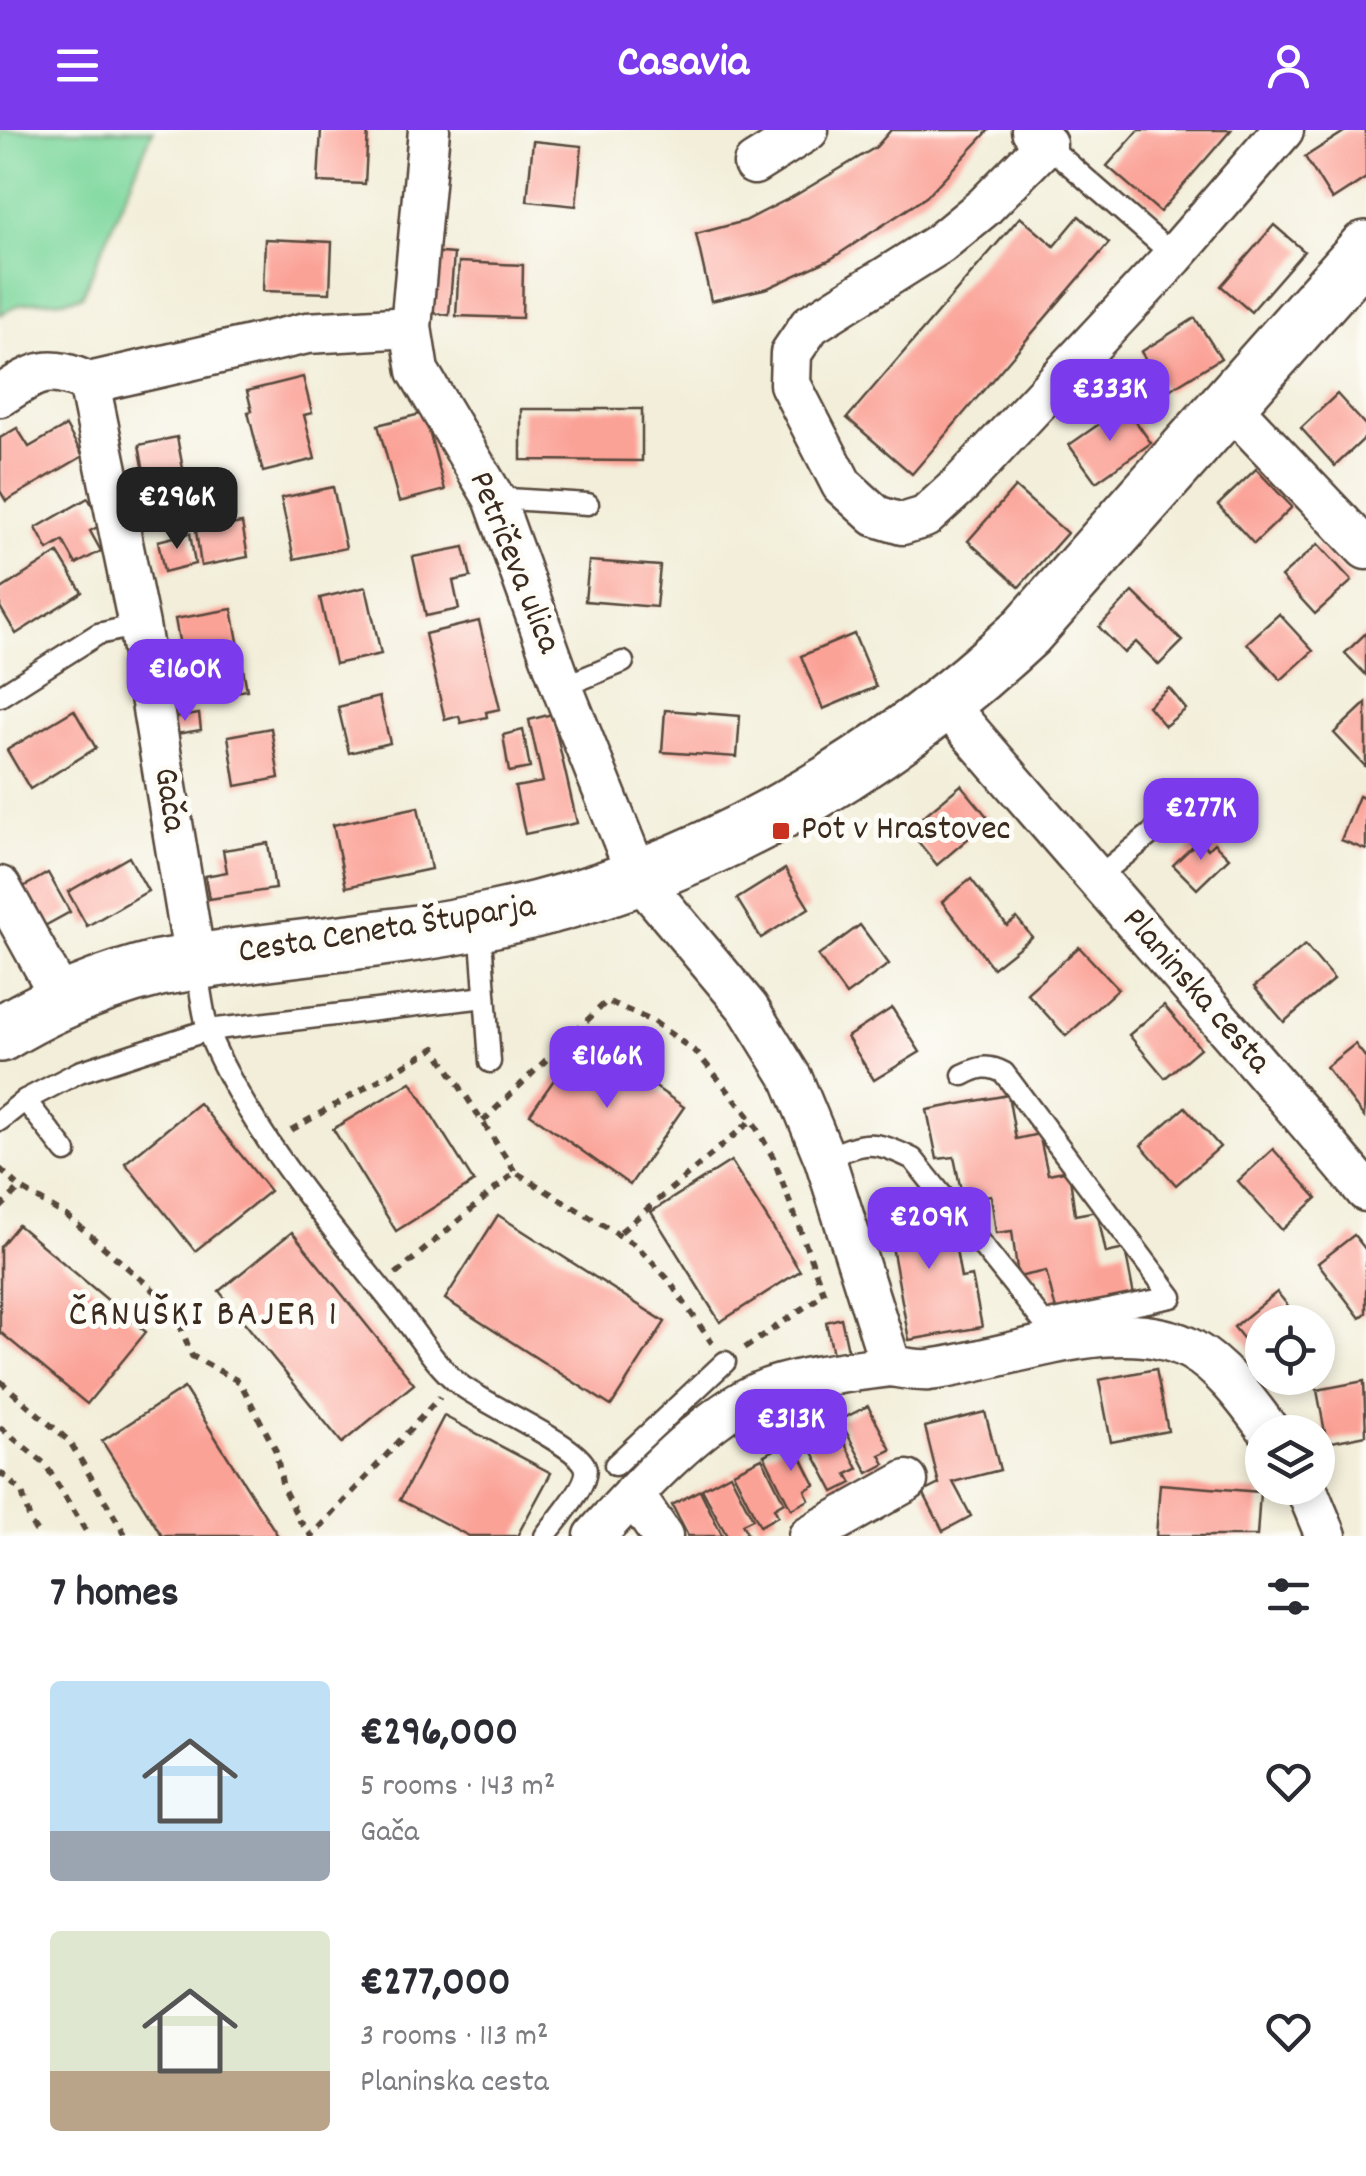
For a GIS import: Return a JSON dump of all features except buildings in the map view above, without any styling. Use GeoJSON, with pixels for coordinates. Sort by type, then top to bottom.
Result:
{"type":"FeatureCollection","features":[{"type":"Feature","properties":{"kind":"street","name":"Petričeva ulica"},"geometry":{"type":"LineString","coordinates":[[429,130],[411,326],[418,372],[494,498],[562,687],[638,878]]}},
{"type":"Feature","properties":{"kind":"street"},"geometry":{"type":"LineString","coordinates":[[754,164],[808,130]]}},
{"type":"Feature","properties":{"kind":"street"},"geometry":{"type":"LineString","coordinates":[[1039,137],[984,207],[938,244],[810,324],[791,352],[790,384],[842,485],[876,516],[902,524],[925,518],[960,485],[1174,256],[1283,130]]}},
{"type":"Feature","properties":{"kind":"street","name":"Cesta Ceneta Štuparja"},"geometry":{"type":"LineString","coordinates":[[0,1034],[62,999],[122,977],[195,961],[480,922],[562,902],[638,878],[774,816],[868,759],[945,703],[1026,632],[1364,256]]}},
{"type":"Feature","properties":{"kind":"street"},"geometry":{"type":"LineString","coordinates":[[0,396],[36,372],[62,370],[89,382],[306,333],[411,326]]}},
{"type":"Feature","properties":{"kind":"street","name":"Gača"},"geometry":{"type":"LineString","coordinates":[[89,382],[139,625],[195,961]]}},
{"type":"Feature","properties":{"kind":"street"},"geometry":{"type":"LineString","coordinates":[[1229,405],[1366,549]]}},
{"type":"Feature","properties":{"kind":"street","name":"Planinska cesta"},"geometry":{"type":"LineString","coordinates":[[945,703],[1095,879],[1226,1024],[1366,1191]]}},
{"type":"Feature","properties":{"kind":"street"},"geometry":{"type":"LineString","coordinates":[[638,878],[748,1008],[792,1079],[825,1159],[891,1366]]}},
{"type":"Feature","properties":{"kind":"street"},"geometry":{"type":"LineString","coordinates":[[0,887],[62,999]]}},
{"type":"Feature","properties":{"kind":"street"},"geometry":{"type":"LineString","coordinates":[[595,1536],[624,1480],[658,1468],[734,1408],[758,1393],[858,1370],[891,1366],[925,1370],[1090,1339],[1142,1334],[1168,1340],[1204,1358],[1257,1415]]}},
{"type":"Feature","properties":{"kind":"street"},"geometry":{"type":"LineString","coordinates":[[624,1480],[662,1536]]}},
{"type":"Feature","properties":{"kind":"street"},"geometry":{"type":"LineString","coordinates":[[810,1536],[907,1481]]}},
{"type":"Feature","properties":{"kind":"street"},"geometry":{"type":"LineString","coordinates":[[1313,1505],[1326,1536]]}},
{"type":"Feature","properties":{"kind":"lane"},"geometry":{"type":"LineString","coordinates":[[1039,137],[1174,256]]}},
{"type":"Feature","properties":{"kind":"lane"},"geometry":{"type":"LineString","coordinates":[[494,498],[588,504]]}},
{"type":"Feature","properties":{"kind":"lane"},"geometry":{"type":"LineString","coordinates":[[0,696],[98,634],[139,625]]}},
{"type":"Feature","properties":{"kind":"lane"},"geometry":{"type":"LineString","coordinates":[[562,687],[623,662]]}},
{"type":"Feature","properties":{"kind":"lane"},"geometry":{"type":"LineString","coordinates":[[1095,879],[1172,817]]}},
{"type":"Feature","properties":{"kind":"lane"},"geometry":{"type":"LineString","coordinates":[[480,922],[490,1062]]}},
{"type":"Feature","properties":{"kind":"lane"},"geometry":{"type":"LineString","coordinates":[[195,961],[208,1030],[269,1142],[380,1288],[455,1381],[485,1404],[566,1446],[584,1462],[587,1472],[580,1489],[545,1536]]}},
{"type":"Feature","properties":{"kind":"lane"},"geometry":{"type":"LineString","coordinates":[[0,1120],[26,1100],[79,1072],[208,1030],[486,997]]}},
{"type":"Feature","properties":{"kind":"lane"},"geometry":{"type":"LineString","coordinates":[[825,1159],[852,1146],[882,1144],[913,1158],[1044,1322],[1172,1297],[1004,1074],[993,1066],[963,1075]]}},
{"type":"Feature","properties":{"kind":"lane"},"geometry":{"type":"LineString","coordinates":[[26,1100],[66,1152]]}},
{"type":"Feature","properties":{"kind":"lane"},"geometry":{"type":"LineString","coordinates":[[624,1480],[724,1362]]}},
{"type":"Feature","properties":{"kind":"path"},"geometry":{"type":"LineString","coordinates":[[269,1142],[435,1048],[516,1172],[638,1246],[667,1278],[724,1362],[824,1294],[773,1158],[752,1120],[697,1053],[654,1022],[608,1001],[483,1121]]}},
{"type":"Feature","properties":{"kind":"path"},"geometry":{"type":"LineString","coordinates":[[618,1234],[752,1120]]}},
{"type":"Feature","properties":{"kind":"path"},"geometry":{"type":"LineString","coordinates":[[0,1169],[20,1188],[70,1218],[173,1307],[192,1356],[240,1382],[276,1451],[282,1488],[312,1536],[455,1381]]}},
{"type":"Feature","properties":{"kind":"path"},"geometry":{"type":"LineString","coordinates":[[380,1288],[516,1172]]}},
{"type":"Feature","properties":{"kind":"path"},"geometry":{"type":"LineString","coordinates":[[0,1208],[20,1188]]}},
{"type":"Feature","properties":{"kind":"path"},"geometry":{"type":"LineString","coordinates":[[752,1344],[762,1356]]}},
{"type":"Feature","properties":{"kind":"path"},"geometry":{"type":"LineString","coordinates":[[0,1381],[70,1442],[126,1536]]}},
{"type":"Feature","properties":{"kind":"path"},"geometry":{"type":"LineString","coordinates":[[0,1427],[45,1464],[90,1536]]}},
{"type":"Feature","properties":{"kind":"path"},"geometry":{"type":"LineString","coordinates":[[0,1472],[22,1492],[31,1524],[40,1536]]}},
{"type":"Feature","properties":{"kind":"green space"},"geometry":{"type":"Polygon","coordinates":[[[0,130],[153,130],[82,296],[22,304],[0,315],[0,130]]]}},
{"type":"Feature","properties":{"kind":"place","name":"Pot v Hrastovec"},"geometry":{"type":"Point","coordinates":[781,831]}},
{"type":"Feature","properties":{"kind":"district","name":"ČRNUŠKI BAJER 1"},"geometry":{"type":"Point","coordinates":[204,1316]}}]}
